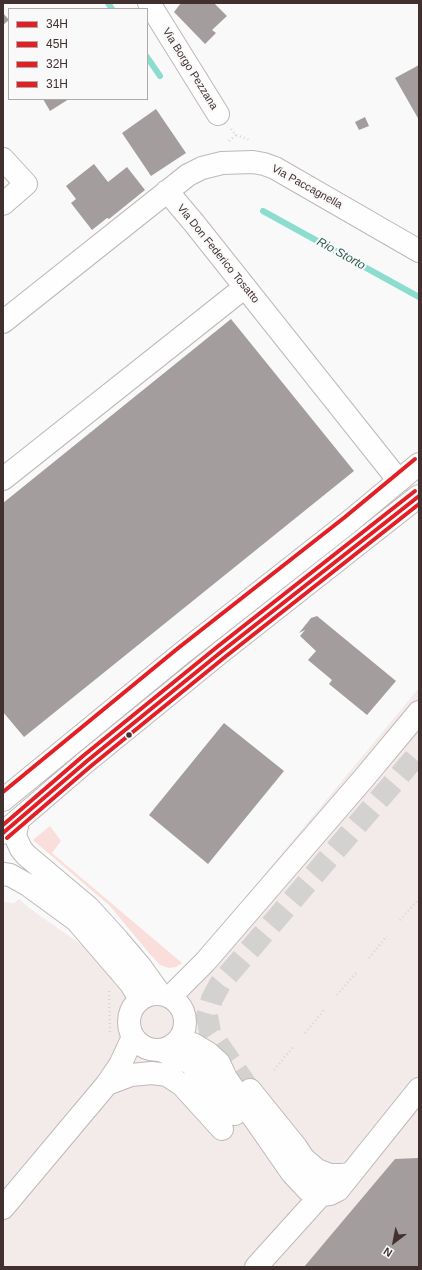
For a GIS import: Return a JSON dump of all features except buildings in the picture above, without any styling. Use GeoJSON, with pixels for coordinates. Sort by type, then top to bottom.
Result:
{"type":"FeatureCollection","features":[{"type":"Feature","properties":{"kind":"street","name":"Via Borgo Pezzana"},"geometry":{"type":"LineString","coordinates":[[149,3],[218,114]]}},
{"type":"Feature","properties":{"kind":"street"},"geometry":{"type":"LineString","coordinates":[[3,159],[26,184],[3,204]]}},
{"type":"Feature","properties":{"kind":"street","name":"Via Paccagnella"},"geometry":{"type":"LineString","coordinates":[[167,191],[188,175],[202,168],[222,163],[253,162],[264,164],[294,178],[419,252]]}},
{"type":"Feature","properties":{"kind":"street"},"geometry":{"type":"LineString","coordinates":[[4,320],[167,191]]}},
{"type":"Feature","properties":{"kind":"street","name":"Via Don Federico Tosatto"},"geometry":{"type":"LineString","coordinates":[[167,191],[399,481]]}},
{"type":"Feature","properties":{"kind":"street"},"geometry":{"type":"LineString","coordinates":[[3,479],[245,287]]}},
{"type":"Feature","properties":{"kind":"street"},"geometry":{"type":"LineString","coordinates":[[3,800],[181,654],[419,464]]}},
{"type":"Feature","properties":{"kind":"street"},"geometry":{"type":"LineString","coordinates":[[156,997],[140,966],[118,940],[89,908],[21,849],[14,836],[11,826],[82,765],[221,652],[419,496]]}},
{"type":"Feature","properties":{"kind":"street"},"geometry":{"type":"LineString","coordinates":[[419,712],[205,962],[156,997],[134,1005],[129,1017],[130,1030],[133,1037],[138,1043],[145,1047],[152,1050],[193,1044],[208,1053],[219,1063],[226,1078],[292,1173],[308,1190],[321,1195],[330,1194],[338,1190],[419,1090]]}},
{"type":"Feature","properties":{"kind":"street"},"geometry":{"type":"LineString","coordinates":[[3,874],[10,875],[34,890],[76,920],[131,984],[156,997],[177,1002],[185,1019],[184,1028],[181,1037],[167,1047]]}},
{"type":"Feature","properties":{"kind":"street"},"geometry":{"type":"LineString","coordinates":[[3,1208],[107,1084],[120,1065],[133,1037]]}},
{"type":"Feature","properties":{"kind":"street"},"geometry":{"type":"LineString","coordinates":[[167,1047],[190,1063],[204,1077],[257,1141]]}},
{"type":"Feature","properties":{"kind":"street"},"geometry":{"type":"LineString","coordinates":[[107,1084],[131,1075],[152,1072],[167,1075],[182,1085],[222,1130]]}},
{"type":"Feature","properties":{"kind":"street"},"geometry":{"type":"LineString","coordinates":[[249,1089],[304,1159],[317,1170],[330,1174],[351,1174]]}},
{"type":"Feature","properties":{"kind":"street"},"geometry":{"type":"LineString","coordinates":[[256,1267],[321,1195]]}},
{"type":"Feature","properties":{"kind":"path"},"geometry":{"type":"LineString","coordinates":[[400,920],[418,900]]}},
{"type":"Feature","properties":{"kind":"path"},"geometry":{"type":"LineString","coordinates":[[369,958],[387,936]]}},
{"type":"Feature","properties":{"kind":"path"},"geometry":{"type":"LineString","coordinates":[[337,995],[356,973]]}},
{"type":"Feature","properties":{"kind":"path"},"geometry":{"type":"LineString","coordinates":[[107,986],[109,991],[110,1038]]}},
{"type":"Feature","properties":{"kind":"path"},"geometry":{"type":"LineString","coordinates":[[305,1033],[324,1010]]}},
{"type":"Feature","properties":{"kind":"path"},"geometry":{"type":"LineString","coordinates":[[274,1070],[293,1048]]}},
{"type":"Feature","properties":{"kind":"shaded area"},"geometry":{"type":"Polygon","coordinates":[[[419,688],[419,1267],[3,1267],[3,902],[14,903],[19,899],[29,908],[146,990],[160,990],[197,956],[419,688]]]}},
{"type":"Feature","properties":{"kind":"shaded area"},"geometry":{"type":"Polygon","coordinates":[[[50,826],[61,841],[52,853],[182,963],[176,967],[169,968],[160,965],[110,906],[33,840],[50,826]]]}},
{"type":"Feature","properties":{"kind":"waterway","name":"Rio Storto"},"geometry":{"type":"LineString","coordinates":[[108,3],[111,8]]}},
{"type":"Feature","properties":{"kind":"waterway","name":"Rio Storto"},"geometry":{"type":"LineString","coordinates":[[148,58],[160,76]]}},
{"type":"Feature","properties":{"kind":"waterway","name":"Rio Storto"},"geometry":{"type":"LineString","coordinates":[[263,211],[419,297]]}},
{"type":"Feature","properties":{"kind":"tunnel"},"geometry":{"type":"LineString","coordinates":[[249,1089],[210,1032],[207,1016],[212,999],[220,984],[419,753]]}},
{"type":"Feature","properties":{"kind":"transit line","name":"31H"},"geometry":{"type":"LineString","coordinates":[[3,792],[177,649],[345,517],[415,459]]}},
{"type":"Feature","properties":{"kind":"transit line","name":"32H"},"geometry":{"type":"LineString","coordinates":[[3,825],[83,756],[217,647],[415,491]]}},
{"type":"Feature","properties":{"kind":"transit line","name":"34H"},"geometry":{"type":"LineString","coordinates":[[3,833],[87,761],[221,652],[419,496]]}},
{"type":"Feature","properties":{"kind":"transit line","name":"45H"},"geometry":{"type":"LineString","coordinates":[[7,838],[91,766],[225,657],[419,504]]}}]}
